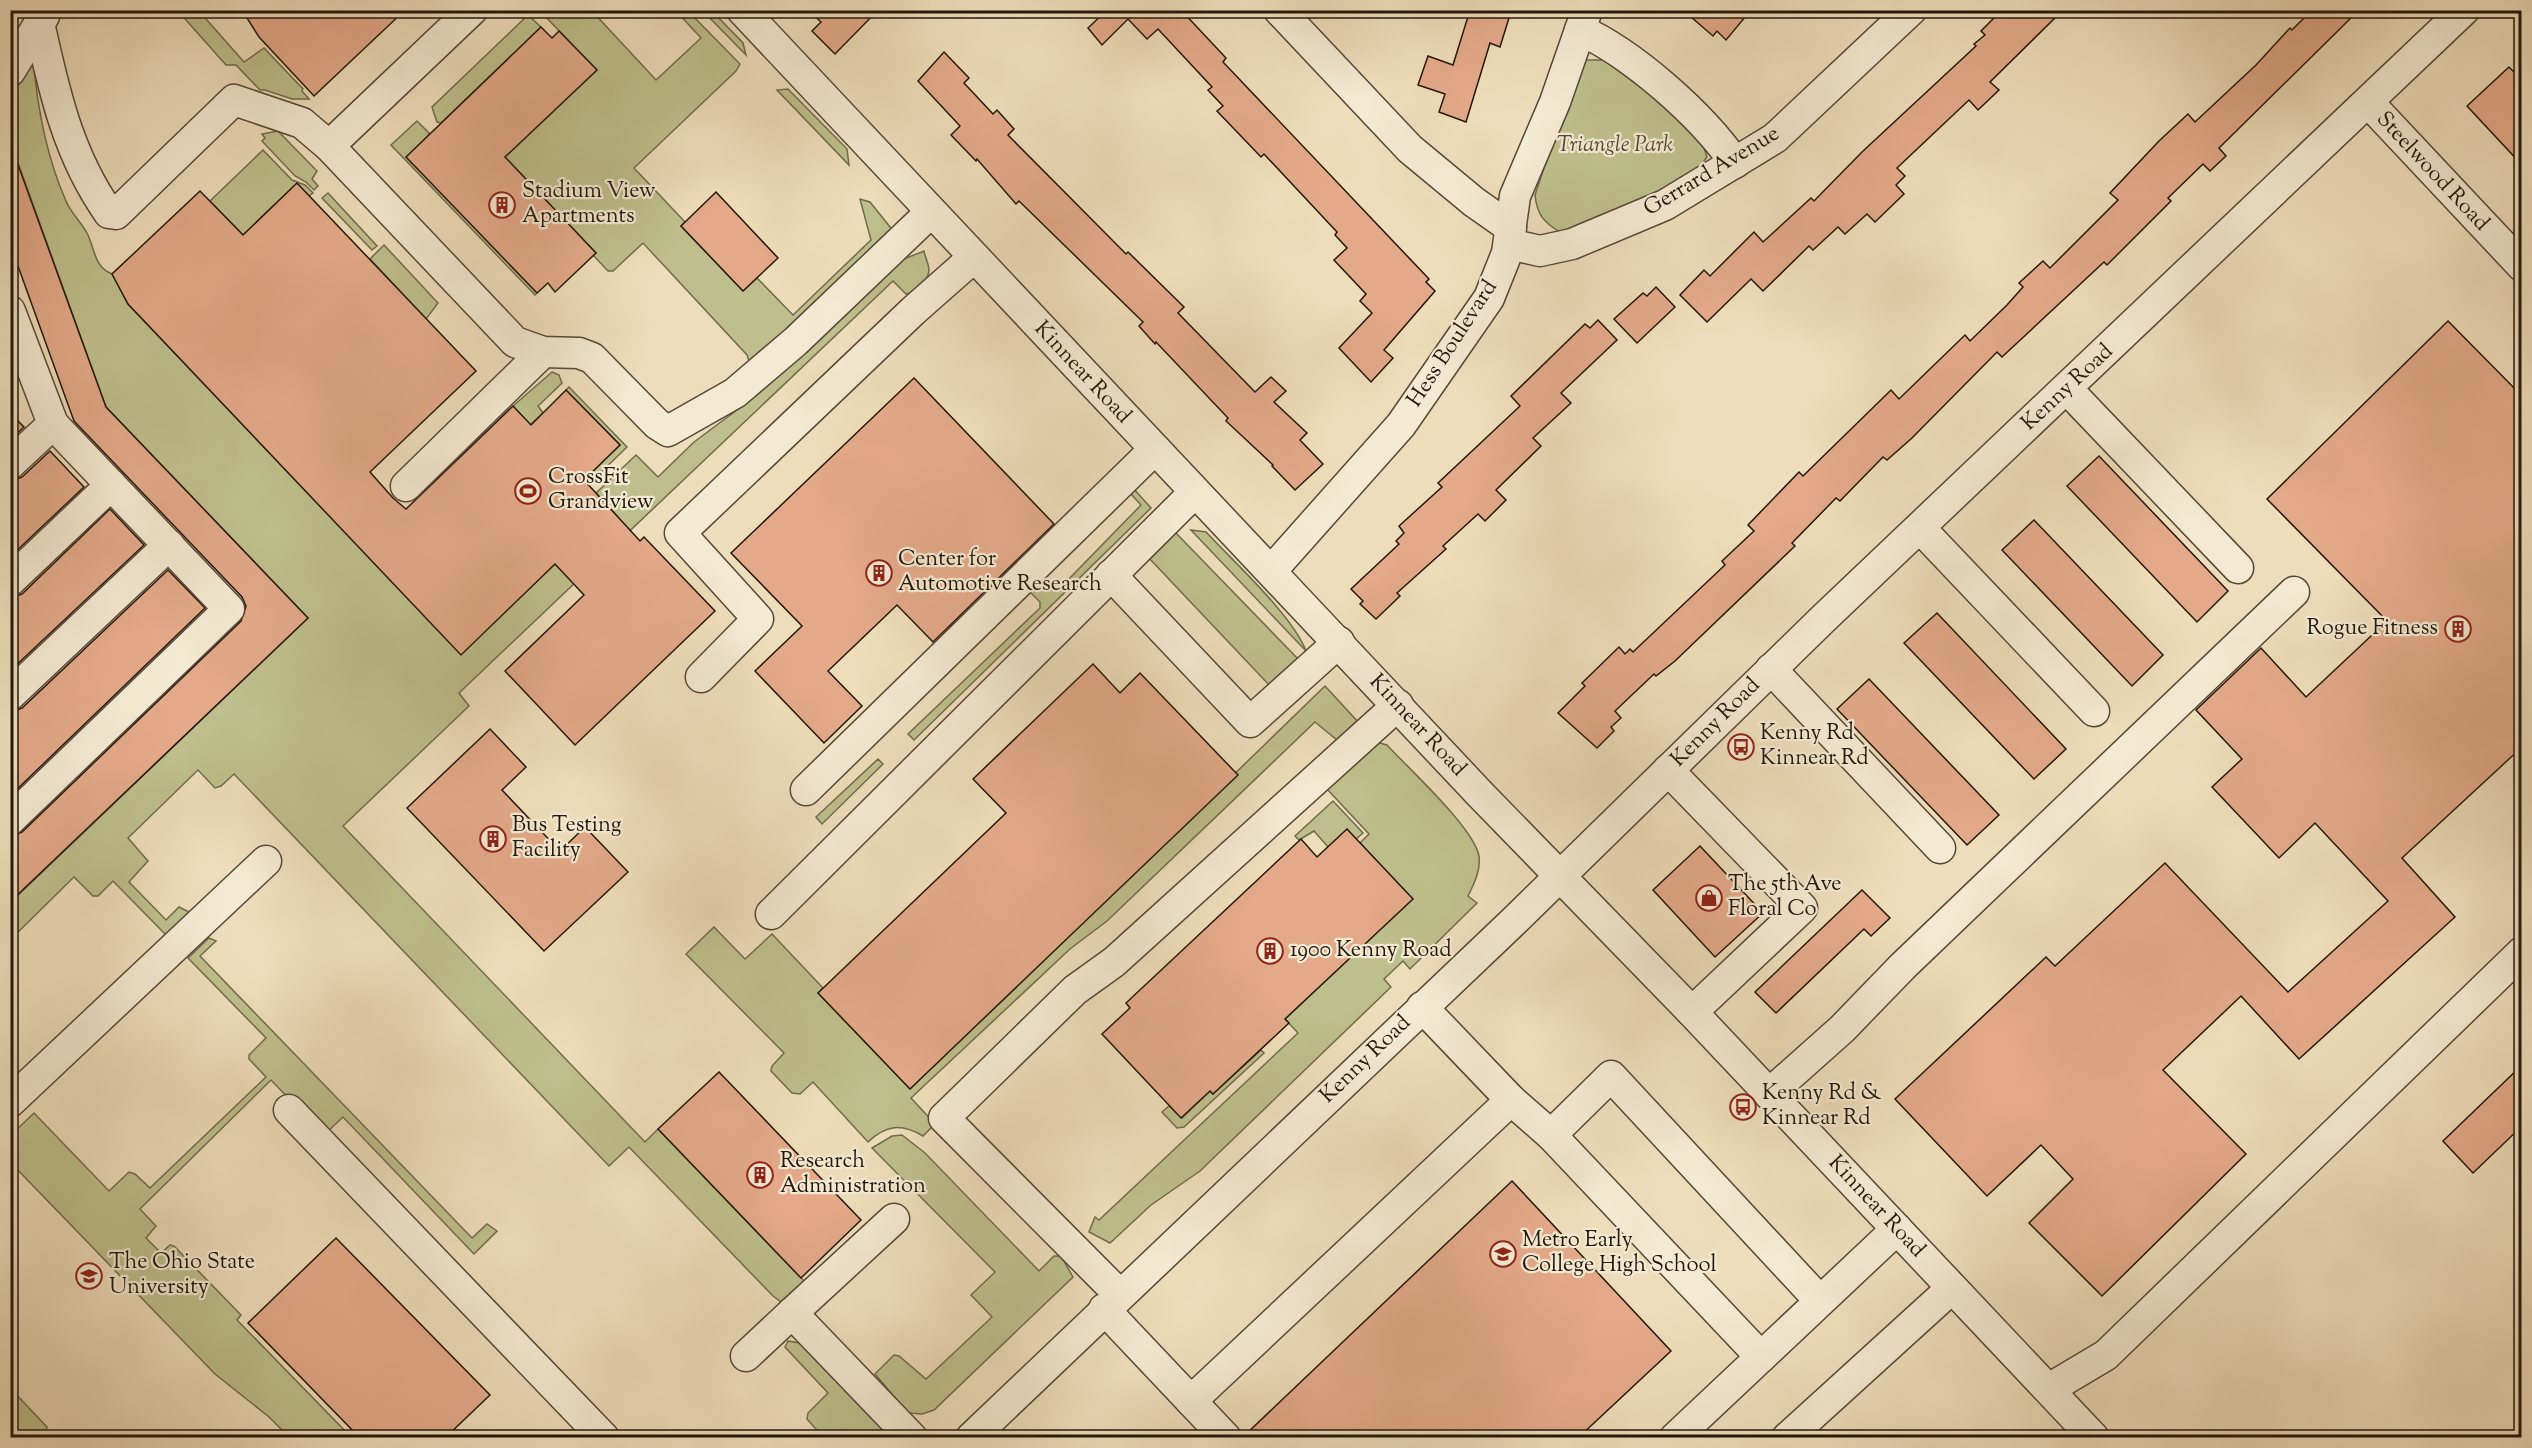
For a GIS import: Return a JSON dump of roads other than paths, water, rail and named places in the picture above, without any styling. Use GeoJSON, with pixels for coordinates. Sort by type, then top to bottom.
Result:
{"type":"FeatureCollection","features":[{"type":"Feature","properties":{"kind":"street"},"geometry":{"type":"LineString","coordinates":[[329,146],[472,10]]}},
{"type":"Feature","properties":{"kind":"street","name":"Kinnear Road"},"geometry":{"type":"LineString","coordinates":[[742,10],[1559,877],[1692,1012],[2094,1437]]}},
{"type":"Feature","properties":{"kind":"street"},"geometry":{"type":"LineString","coordinates":[[1279,10],[1410,149],[1474,202],[1510,236]]}},
{"type":"Feature","properties":{"kind":"street","name":"Gerrard Avenue"},"geometry":{"type":"LineString","coordinates":[[1510,236],[1540,251],[1572,244],[1665,205],[1775,138],[1911,10]]}},
{"type":"Feature","properties":{"kind":"street","name":"Kenny Road"},"geometry":{"type":"LineString","coordinates":[[984,1433],[1112,1302],[1559,877],[1771,669],[2464,10]]}},
{"type":"Feature","properties":{"kind":"street"},"geometry":{"type":"LineString","coordinates":[[43,17],[56,98],[70,144],[90,185],[109,213],[116,214],[234,100],[302,123],[329,146],[515,342],[543,352],[579,353],[592,358],[657,424],[668,431],[735,393],[796,340],[931,212]]}},
{"type":"Feature","properties":{"kind":"street"},"geometry":{"type":"LineString","coordinates":[[10,70],[43,17]]}},
{"type":"Feature","properties":{"kind":"street"},"geometry":{"type":"LineString","coordinates":[[1583,20],[1604,41],[1662,87],[1716,135],[1735,163]]}},
{"type":"Feature","properties":{"kind":"street","name":"Hess Boulevard"},"geometry":{"type":"LineString","coordinates":[[1272,570],[1329,508],[1425,392],[1489,298],[1510,236],[1515,196],[1555,102],[1583,20]]}},
{"type":"Feature","properties":{"kind":"street","name":"Steelwood Road"},"geometry":{"type":"LineString","coordinates":[[2368,102],[2522,266]]}},
{"type":"Feature","properties":{"kind":"street"},"geometry":{"type":"LineString","coordinates":[[701,677],[758,619],[680,533],[913,311],[974,258]]}},
{"type":"Feature","properties":{"kind":"street"},"geometry":{"type":"LineString","coordinates":[[10,819],[229,609],[53,424],[13,327]]}},
{"type":"Feature","properties":{"kind":"street"},"geometry":{"type":"LineString","coordinates":[[406,486],[543,352]]}},
{"type":"Feature","properties":{"kind":"street"},"geometry":{"type":"LineString","coordinates":[[2067,389],[2238,568]]}},
{"type":"Feature","properties":{"kind":"street"},"geometry":{"type":"LineString","coordinates":[[10,464],[53,424]]}},
{"type":"Feature","properties":{"kind":"street"},"geometry":{"type":"LineString","coordinates":[[806,790],[1155,449]]}},
{"type":"Feature","properties":{"kind":"street"},"geometry":{"type":"LineString","coordinates":[[10,581],[111,485]]}},
{"type":"Feature","properties":{"kind":"street"},"geometry":{"type":"LineString","coordinates":[[771,914],[1195,492]]}},
{"type":"Feature","properties":{"kind":"street"},"geometry":{"type":"LineString","coordinates":[[1920,528],[2094,711]]}},
{"type":"Feature","properties":{"kind":"street"},"geometry":{"type":"LineString","coordinates":[[10,695],[169,545]]}},
{"type":"Feature","properties":{"kind":"street"},"geometry":{"type":"LineString","coordinates":[[1111,576],[1250,722],[1339,642]]}},
{"type":"Feature","properties":{"kind":"street"},"geometry":{"type":"LineString","coordinates":[[1769,1094],[1842,1029],[1903,966],[2294,591]]}},
{"type":"Feature","properties":{"kind":"street"},"geometry":{"type":"LineString","coordinates":[[1771,669],[1940,848]]}},
{"type":"Feature","properties":{"kind":"street"},"geometry":{"type":"LineString","coordinates":[[1226,1437],[1191,1401],[1112,1302],[944,1118],[1075,990],[1114,962],[1398,705]]}},
{"type":"Feature","properties":{"kind":"street"},"geometry":{"type":"LineString","coordinates":[[1668,770],[1802,908],[1692,1012]]}},
{"type":"Feature","properties":{"kind":"street"},"geometry":{"type":"LineString","coordinates":[[10,1102],[266,861]]}},
{"type":"Feature","properties":{"kind":"street"},"geometry":{"type":"LineString","coordinates":[[2049,1389],[2106,1355],[2522,952]]}},
{"type":"Feature","properties":{"kind":"street"},"geometry":{"type":"LineString","coordinates":[[1422,1007],[1510,1100],[1551,1135],[1761,1357]]}},
{"type":"Feature","properties":{"kind":"street"},"geometry":{"type":"LineString","coordinates":[[1551,1135],[1611,1076],[1820,1301]]}},
{"type":"Feature","properties":{"kind":"street"},"geometry":{"type":"LineString","coordinates":[[1191,1401],[1510,1100]]}},
{"type":"Feature","properties":{"kind":"street"},"geometry":{"type":"LineString","coordinates":[[289,1110],[604,1437]]}},
{"type":"Feature","properties":{"kind":"street"},"geometry":{"type":"LineString","coordinates":[[746,1356],[894,1219]]}},
{"type":"Feature","properties":{"kind":"street"},"geometry":{"type":"LineString","coordinates":[[1675,1437],[1897,1229]]}},
{"type":"Feature","properties":{"kind":"street"},"geometry":{"type":"LineString","coordinates":[[1787,1437],[1952,1288]]}},
{"type":"Feature","properties":{"kind":"street"},"geometry":{"type":"LineString","coordinates":[[792,1313],[912,1437]]}},
{"type":"Feature","properties":{"kind":"place","name":"Stadium View Apartments"},"geometry":{"type":"Point","coordinates":[502,205]}},
{"type":"Feature","properties":{"kind":"place","name":"CrossFit Grandview"},"geometry":{"type":"Point","coordinates":[528,491]}},
{"type":"Feature","properties":{"kind":"place","name":"Center for Automotive Research"},"geometry":{"type":"Point","coordinates":[879,573]}},
{"type":"Feature","properties":{"kind":"place","name":"Rogue Fitness"},"geometry":{"type":"Point","coordinates":[2458,629]}},
{"type":"Feature","properties":{"kind":"place","name":"Kenny Rd Kinnear Rd"},"geometry":{"type":"Point","coordinates":[1741,747]}},
{"type":"Feature","properties":{"kind":"place","name":"Bus Testing Facility"},"geometry":{"type":"Point","coordinates":[493,839]}},
{"type":"Feature","properties":{"kind":"place","name":"The 5th Ave Floral Co"},"geometry":{"type":"Point","coordinates":[1709,898]}},
{"type":"Feature","properties":{"kind":"place","name":"1900 Kenny Road"},"geometry":{"type":"Point","coordinates":[1270,951]}},
{"type":"Feature","properties":{"kind":"place","name":"Kenny Rd & Kinnear Rd"},"geometry":{"type":"Point","coordinates":[1743,1107]}},
{"type":"Feature","properties":{"kind":"place","name":"Research Administration"},"geometry":{"type":"Point","coordinates":[760,1175]}},
{"type":"Feature","properties":{"kind":"place","name":"Metro Early College High School"},"geometry":{"type":"Point","coordinates":[1503,1254]}},
{"type":"Feature","properties":{"kind":"place","name":"The Ohio State University"},"geometry":{"type":"Point","coordinates":[89,1276]}},
{"type":"Feature","properties":{"kind":"park label","name":"Triangle Park"},"geometry":{"type":"Point","coordinates":[1615,146]}}]}
